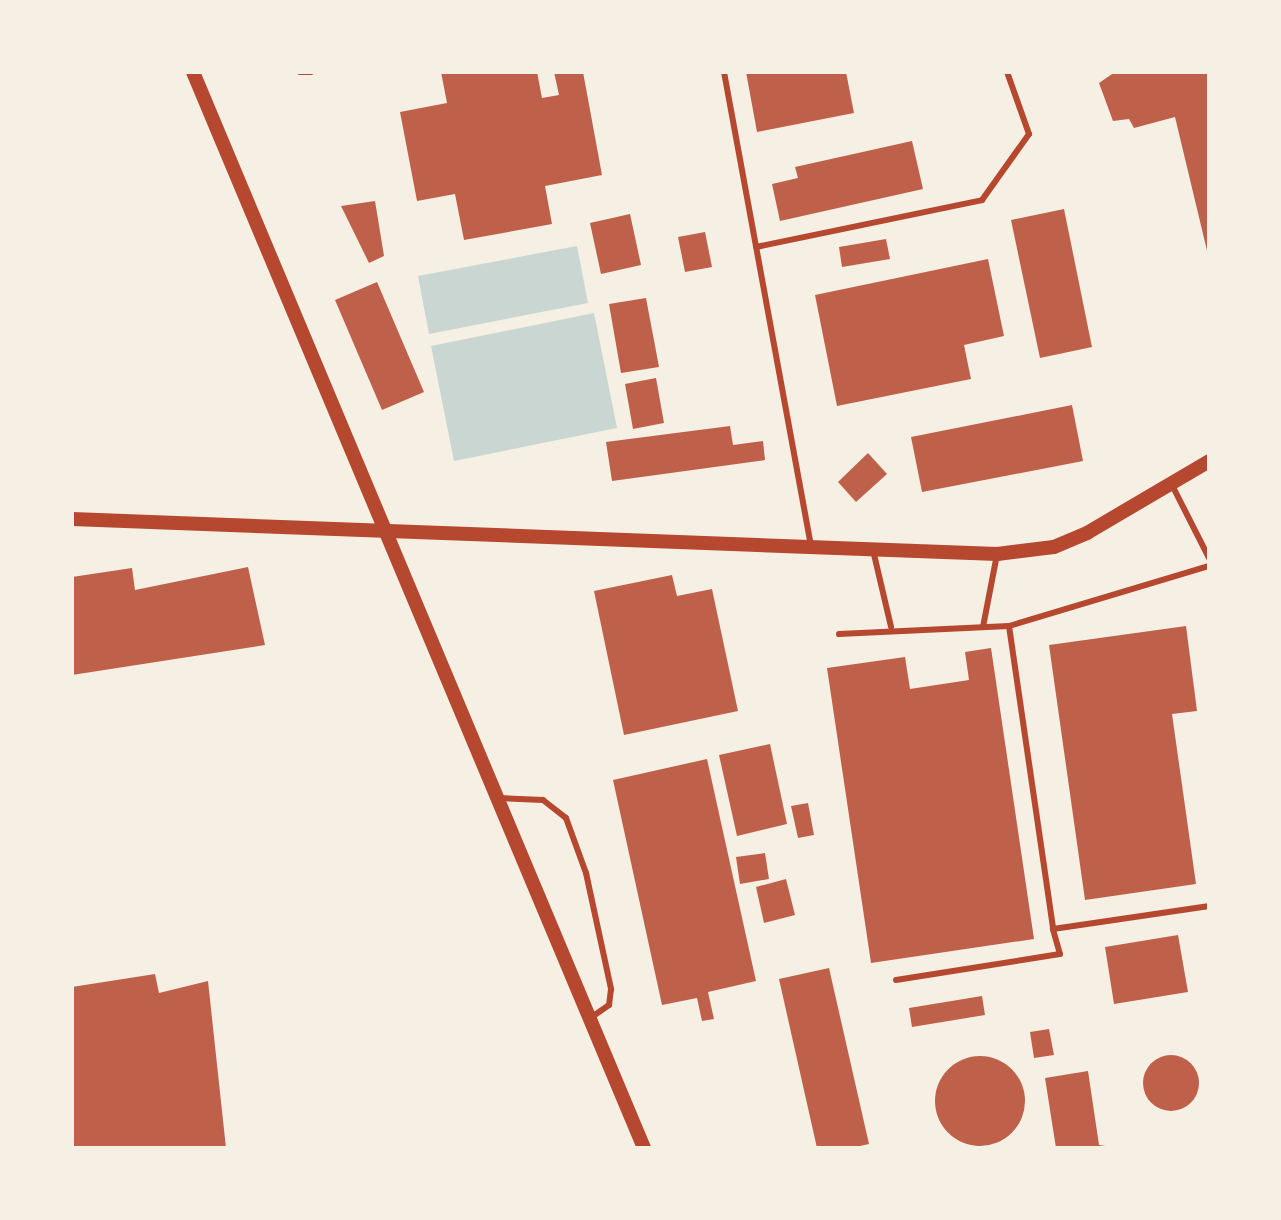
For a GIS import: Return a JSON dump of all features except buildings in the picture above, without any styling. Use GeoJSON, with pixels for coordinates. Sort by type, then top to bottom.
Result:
{"type":"FeatureCollection","features":[{"type":"Feature","properties":{"kind":"street"},"geometry":{"type":"LineString","coordinates":[[193,72],[495,799],[644,1148]]}},
{"type":"Feature","properties":{"kind":"street"},"geometry":{"type":"LineString","coordinates":[[72,519],[381,527],[997,554],[1054,547],[1173,487],[1209,461]]}},
{"type":"Feature","properties":{"kind":"lane"},"geometry":{"type":"LineString","coordinates":[[300,72],[311,72]]}},
{"type":"Feature","properties":{"kind":"lane"},"geometry":{"type":"LineString","coordinates":[[724,72],[811,547]]}},
{"type":"Feature","properties":{"kind":"lane"},"geometry":{"type":"LineString","coordinates":[[756,247],[982,200],[1029,134],[1007,72]]}},
{"type":"Feature","properties":{"kind":"lane"},"geometry":{"type":"LineString","coordinates":[[1173,487],[1209,558]]}},
{"type":"Feature","properties":{"kind":"lane"},"geometry":{"type":"LineString","coordinates":[[873,550],[891,627]]}},
{"type":"Feature","properties":{"kind":"lane"},"geometry":{"type":"LineString","coordinates":[[983,627],[997,554]]}},
{"type":"Feature","properties":{"kind":"lane"},"geometry":{"type":"LineString","coordinates":[[839,634],[891,627],[1009,626],[1209,566]]}},
{"type":"Feature","properties":{"kind":"lane"},"geometry":{"type":"LineString","coordinates":[[896,980],[1060,954],[1053,929],[1009,626]]}},
{"type":"Feature","properties":{"kind":"lane"},"geometry":{"type":"LineString","coordinates":[[495,799],[543,800],[566,818],[586,873],[611,989],[609,1005],[588,1019]]}},
{"type":"Feature","properties":{"kind":"lane"},"geometry":{"type":"LineString","coordinates":[[1053,929],[1209,906]]}},
{"type":"Feature","properties":{"kind":"shaded area"},"geometry":{"type":"Polygon","coordinates":[[[577,246],[588,303],[429,334],[418,276],[577,246]]]}},
{"type":"Feature","properties":{"kind":"shaded area"},"geometry":{"type":"Polygon","coordinates":[[[594,313],[617,428],[454,461],[431,346],[594,313]]]}}]}
